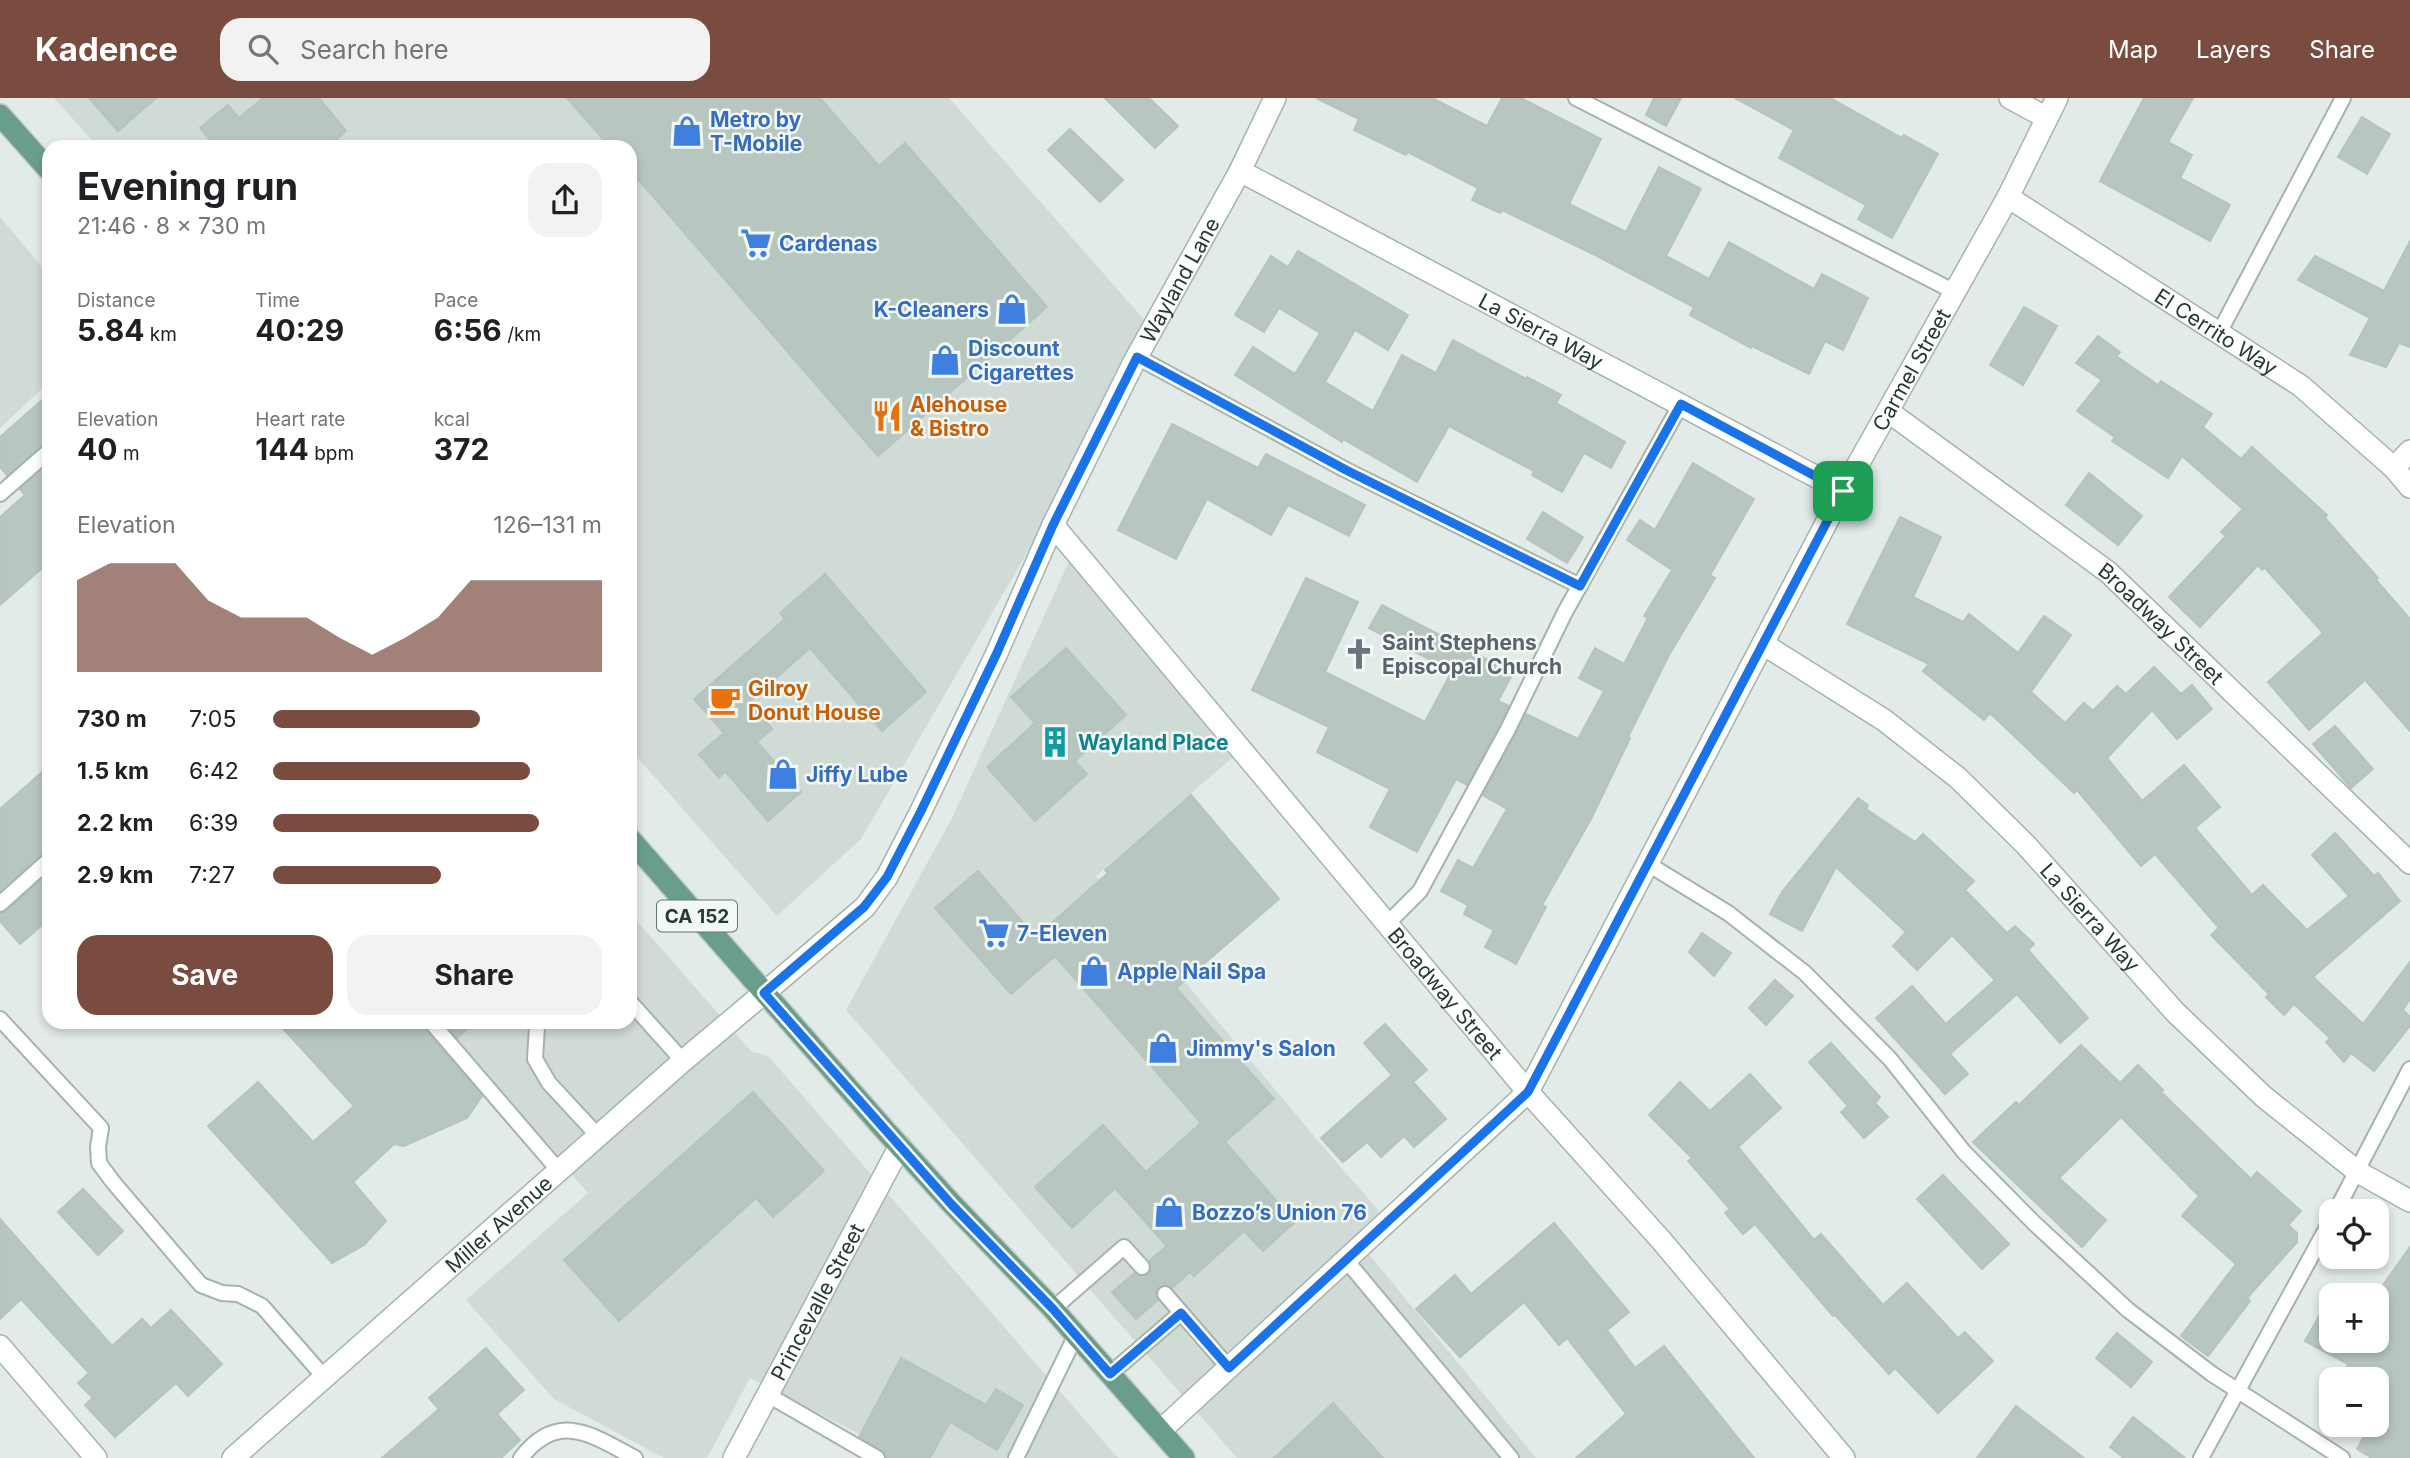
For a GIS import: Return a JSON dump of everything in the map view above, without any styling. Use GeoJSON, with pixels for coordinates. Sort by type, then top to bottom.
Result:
{"type":"FeatureCollection","features":[{"type":"Feature","properties":{"kind":"main road"},"geometry":{"type":"LineString","coordinates":[[0,115],[42,162]]}},
{"type":"Feature","properties":{"kind":"main road","name":"CA 152"},"geometry":{"type":"LineString","coordinates":[[637,847],[952,1205],[1053,1309],[1184,1458]]}},
{"type":"Feature","properties":{"kind":"street","name":"Wayland Lane"},"geometry":{"type":"LineString","coordinates":[[764,993],[864,907],[887,877],[996,655],[1053,525],[1137,357],[1240,170],[1275,98]]}},
{"type":"Feature","properties":{"kind":"street"},"geometry":{"type":"LineString","coordinates":[[2010,98],[2047,118]]}},
{"type":"Feature","properties":{"kind":"street","name":"Carmel Street"},"geometry":{"type":"LineString","coordinates":[[1160,1431],[1528,1092],[1843,491],[2008,197],[2057,98]]}},
{"type":"Feature","properties":{"kind":"street","name":"La Sierra Way"},"geometry":{"type":"LineString","coordinates":[[1240,170],[1843,491]]}},
{"type":"Feature","properties":{"kind":"street","name":"El Cerrito Way"},"geometry":{"type":"LineString","coordinates":[[2008,197],[2301,386],[2394,468],[2410,487]]}},
{"type":"Feature","properties":{"kind":"street","name":"Broadway Street"},"geometry":{"type":"LineString","coordinates":[[1889,412],[2108,572],[2410,863]]}},
{"type":"Feature","properties":{"kind":"street"},"geometry":{"type":"LineString","coordinates":[[2394,468],[2410,450]]}},
{"type":"Feature","properties":{"kind":"street","name":"Broadway Street"},"geometry":{"type":"LineString","coordinates":[[1053,525],[1528,1092],[1661,1240],[1844,1458]]}},
{"type":"Feature","properties":{"kind":"street","name":"La Sierra Way"},"geometry":{"type":"LineString","coordinates":[[1763,644],[1884,720],[1958,778],[2026,845],[2175,1012],[2264,1097],[2358,1172],[2410,1201]]}},
{"type":"Feature","properties":{"kind":"street","name":"Miller Avenue"},"geometry":{"type":"LineString","coordinates":[[233,1458],[683,1061],[764,993]]}},
{"type":"Feature","properties":{"kind":"street","name":"Princevalle Street"},"geometry":{"type":"LineString","coordinates":[[734,1458],[900,1146]]}},
{"type":"Feature","properties":{"kind":"street"},"geometry":{"type":"LineString","coordinates":[[0,1346],[96,1458]]}},
{"type":"Feature","properties":{"kind":"lane"},"geometry":{"type":"LineString","coordinates":[[1576,98],[1955,292]]}},
{"type":"Feature","properties":{"kind":"lane"},"geometry":{"type":"LineString","coordinates":[[2219,333],[2343,98]]}},
{"type":"Feature","properties":{"kind":"lane"},"geometry":{"type":"LineString","coordinates":[[1137,357],[1346,470],[1580,586]]}},
{"type":"Feature","properties":{"kind":"lane"},"geometry":{"type":"LineString","coordinates":[[1387,924],[1420,891],[1508,729],[1580,586],[1681,404]]}},
{"type":"Feature","properties":{"kind":"lane"},"geometry":{"type":"LineString","coordinates":[[0,494],[42,457]]}},
{"type":"Feature","properties":{"kind":"lane"},"geometry":{"type":"LineString","coordinates":[[1648,864],[1728,913],[1805,973],[1890,1059],[1964,1152],[2034,1223],[2128,1310],[2212,1374],[2342,1458]]}},
{"type":"Feature","properties":{"kind":"lane"},"geometry":{"type":"LineString","coordinates":[[0,904],[42,866]]}},
{"type":"Feature","properties":{"kind":"lane"},"geometry":{"type":"LineString","coordinates":[[637,1010],[683,1061]]}},
{"type":"Feature","properties":{"kind":"lane"},"geometry":{"type":"LineString","coordinates":[[0,1019],[101,1128],[97,1147],[99,1163],[201,1284],[222,1293],[238,1294],[252,1299],[262,1306],[325,1378]]}},
{"type":"Feature","properties":{"kind":"lane"},"geometry":{"type":"LineString","coordinates":[[437,1029],[559,1172]]}},
{"type":"Feature","properties":{"kind":"lane"},"geometry":{"type":"LineString","coordinates":[[537,1029],[535,1059],[549,1083],[598,1137]]}},
{"type":"Feature","properties":{"kind":"lane"},"geometry":{"type":"LineString","coordinates":[[2343,1199],[2410,1069]]}},
{"type":"Feature","properties":{"kind":"lane"},"geometry":{"type":"LineString","coordinates":[[2201,1458],[2319,1242]]}},
{"type":"Feature","properties":{"kind":"lane"},"geometry":{"type":"LineString","coordinates":[[1053,1309],[1124,1247],[1142,1267]]}},
{"type":"Feature","properties":{"kind":"lane"},"geometry":{"type":"LineString","coordinates":[[1346,1260],[1511,1458]]}},
{"type":"Feature","properties":{"kind":"lane"},"geometry":{"type":"LineString","coordinates":[[1165,1294],[1229,1368]]}},
{"type":"Feature","properties":{"kind":"lane"},"geometry":{"type":"LineString","coordinates":[[1110,1374],[1181,1313]]}},
{"type":"Feature","properties":{"kind":"lane"},"geometry":{"type":"LineString","coordinates":[[1016,1458],[1076,1335]]}},
{"type":"Feature","properties":{"kind":"lane"},"geometry":{"type":"LineString","coordinates":[[768,1395],[877,1458]]}},
{"type":"Feature","properties":{"kind":"lane"},"geometry":{"type":"LineString","coordinates":[[521,1458],[532,1443],[562,1429],[590,1434],[635,1458]]}},
{"type":"Feature","properties":{"kind":"shaded area"},"geometry":{"type":"Polygon","coordinates":[[[54,98],[949,98],[1155,332],[861,839],[777,916],[637,757],[637,140],[92,140],[54,98]]]}},
{"type":"Feature","properties":{"kind":"shaded area"},"geometry":{"type":"Polygon","coordinates":[[[0,217],[42,267],[42,389],[0,428],[0,217]]]}},
{"type":"Feature","properties":{"kind":"shaded area"},"geometry":{"type":"Polygon","coordinates":[[[1070,559],[1241,750],[1096,876],[1389,1222],[1363,1247],[1536,1458],[1237,1458],[846,1010],[952,818],[1070,559]]]}},
{"type":"Feature","properties":{"kind":"shaded area"},"geometry":{"type":"Polygon","coordinates":[[[637,921],[752,1052],[769,1057],[1118,1458],[906,1458],[750,1378],[707,1458],[664,1458],[554,1399],[466,1300],[588,1193],[445,1029],[637,1029],[637,921]]]}},
{"type":"Feature","properties":{"kind":"building"},"geometry":{"type":"Polygon","coordinates":[[[89,98],[156,98],[118,131],[89,98]]]}},
{"type":"Feature","properties":{"kind":"building"},"geometry":{"type":"Polygon","coordinates":[[[263,98],[319,98],[346,131],[336,140],[210,140],[200,128],[228,105],[239,118],[263,98]]]}},
{"type":"Feature","properties":{"kind":"building"},"geometry":{"type":"Polygon","coordinates":[[[567,98],[820,98],[879,166],[905,143],[1047,307],[878,456],[637,178],[637,140],[604,140],[567,98]]]}},
{"type":"Feature","properties":{"kind":"building"},"geometry":{"type":"Polygon","coordinates":[[[1105,98],[1149,98],[1178,126],[1155,148],[1105,98]]]}},
{"type":"Feature","properties":{"kind":"building"},"geometry":{"type":"Polygon","coordinates":[[[1316,98],[1432,98],[1487,126],[1502,98],[1521,98],[1601,139],[1569,204],[1626,232],[1659,167],[1701,189],[1666,256],[1709,279],[1729,242],[1814,289],[1822,274],[1868,298],[1843,350],[1825,341],[1809,374],[1752,346],[1751,348],[1690,315],[1694,307],[1597,256],[1502,210],[1500,213],[1472,200],[1478,188],[1408,152],[1406,155],[1354,130],[1359,119],[1316,98]]]}},
{"type":"Feature","properties":{"kind":"building"},"geometry":{"type":"Polygon","coordinates":[[[1654,98],[1681,98],[1666,126],[1646,115],[1654,98]]]}},
{"type":"Feature","properties":{"kind":"building"},"geometry":{"type":"Polygon","coordinates":[[[1735,98],[1830,98],[1902,138],[1904,135],[1938,154],[1892,238],[1858,219],[1866,205],[1779,158],[1794,130],[1735,98]]]}},
{"type":"Feature","properties":{"kind":"building"},"geometry":{"type":"Polygon","coordinates":[[[2144,98],[2193,98],[2168,142],[2192,155],[2180,178],[2230,205],[2210,241],[2100,181],[2144,98]]]}},
{"type":"Feature","properties":{"kind":"building"},"geometry":{"type":"Polygon","coordinates":[[[2362,117],[2390,134],[2367,174],[2338,157],[2362,117]]]}},
{"type":"Feature","properties":{"kind":"building"},"geometry":{"type":"Polygon","coordinates":[[[1070,129],[1123,180],[1100,202],[1048,150],[1070,129]]]}},
{"type":"Feature","properties":{"kind":"building"},"geometry":{"type":"Polygon","coordinates":[[[2410,241],[2410,347],[2399,343],[2386,367],[2350,355],[2370,318],[2298,280],[2315,256],[2384,291],[2410,241]]]}},
{"type":"Feature","properties":{"kind":"building"},"geometry":{"type":"Polygon","coordinates":[[[1298,251],[1408,315],[1388,350],[1355,330],[1325,382],[1373,411],[1402,355],[1436,373],[1453,340],[1561,395],[1556,403],[1625,442],[1611,468],[1584,453],[1562,492],[1532,475],[1534,471],[1449,426],[1417,482],[1343,439],[1342,442],[1235,375],[1253,347],[1295,374],[1320,333],[1279,308],[1264,332],[1235,315],[1271,256],[1288,267],[1298,251]]]}},
{"type":"Feature","properties":{"kind":"building"},"geometry":{"type":"Polygon","coordinates":[[[2024,307],[2057,326],[2023,385],[1990,365],[2024,307]]]}},
{"type":"Feature","properties":{"kind":"building"},"geometry":{"type":"Polygon","coordinates":[[[2098,336],[2120,352],[2116,356],[2158,385],[2161,381],[2212,414],[2203,427],[2241,459],[2252,447],[2327,515],[2325,518],[2378,578],[2376,580],[2410,619],[2410,731],[2365,680],[2309,730],[2268,682],[2323,633],[2264,567],[2262,570],[2258,565],[2200,627],[2169,597],[2226,536],[2221,532],[2243,509],[2182,456],[2168,478],[2112,441],[2115,437],[2077,411],[2102,380],[2076,363],[2098,336]]]}},
{"type":"Feature","properties":{"kind":"building"},"geometry":{"type":"Polygon","coordinates":[[[42,400],[42,445],[7,475],[0,467],[0,437],[42,400]]]}},
{"type":"Feature","properties":{"kind":"building"},"geometry":{"type":"Polygon","coordinates":[[[1172,424],[1258,468],[1266,454],[1365,505],[1349,536],[1288,505],[1271,535],[1207,499],[1176,559],[1118,530],[1172,424]]]}},
{"type":"Feature","properties":{"kind":"building"},"geometry":{"type":"Polygon","coordinates":[[[1693,463],[1754,499],[1710,575],[1715,578],[1669,655],[1591,819],[1542,905],[1546,907],[1516,964],[1485,947],[1494,930],[1464,914],[1468,905],[1441,891],[1458,860],[1473,868],[1507,809],[1483,795],[1526,714],[1578,739],[1604,691],[1579,678],[1595,648],[1624,664],[1648,618],[1644,616],[1672,570],[1627,540],[1640,520],[1655,530],[1693,463]]]}},
{"type":"Feature","properties":{"kind":"building"},"geometry":{"type":"Polygon","coordinates":[[[42,470],[42,568],[0,605],[0,517],[25,495],[20,489],[42,470]]]}},
{"type":"Feature","properties":{"kind":"building"},"geometry":{"type":"Polygon","coordinates":[[[2089,473],[2142,516],[2118,545],[2066,505],[2089,473]]]}},
{"type":"Feature","properties":{"kind":"building"},"geometry":{"type":"Polygon","coordinates":[[[1543,512],[1583,537],[1567,563],[1527,539],[1543,512]]]}},
{"type":"Feature","properties":{"kind":"building"},"geometry":{"type":"Polygon","coordinates":[[[1900,517],[1941,537],[1913,597],[1963,622],[1969,614],[2018,653],[2044,616],[2071,635],[2031,692],[2065,723],[2084,703],[2093,711],[2117,686],[2126,694],[2154,667],[2181,694],[2192,685],[2212,709],[2177,739],[2152,710],[2107,758],[2142,801],[2184,765],[2220,807],[2195,828],[2252,895],[2263,885],[2307,930],[2349,896],[2312,855],[2335,833],[2374,876],[2378,873],[2400,901],[2313,977],[2363,1024],[2410,962],[2410,999],[2403,1010],[2410,1017],[2410,1026],[2374,1071],[2351,1053],[2344,1062],[2326,1042],[2330,1038],[2294,1004],[2284,1015],[2266,997],[2269,994],[2211,935],[2219,928],[2155,854],[2141,866],[2077,790],[2074,793],[1990,713],[1984,720],[1923,671],[1929,664],[1847,624],[1900,517]]]}},
{"type":"Feature","properties":{"kind":"building"},"geometry":{"type":"Polygon","coordinates":[[[825,574],[926,692],[882,731],[810,648],[749,702],[772,729],[757,742],[801,792],[768,821],[725,771],[719,778],[699,754],[724,733],[694,699],[785,619],[780,613],[825,574]]]}},
{"type":"Feature","properties":{"kind":"building"},"geometry":{"type":"Polygon","coordinates":[[[1306,578],[1358,602],[1325,672],[1425,722],[1452,671],[1369,628],[1382,605],[1513,673],[1498,701],[1509,706],[1467,785],[1456,779],[1417,852],[1370,827],[1390,789],[1317,752],[1329,727],[1252,690],[1306,578]]]}},
{"type":"Feature","properties":{"kind":"building","name":"Wayland Place"},"geometry":{"type":"Polygon","coordinates":[[[1066,648],[1126,715],[1075,761],[1087,774],[1035,821],[987,767],[1035,723],[1011,697],[1066,648]]]}},
{"type":"Feature","properties":{"kind":"building"},"geometry":{"type":"Polygon","coordinates":[[[2335,726],[2373,769],[2351,788],[2313,744],[2335,726]]]}},
{"type":"Feature","properties":{"kind":"building"},"geometry":{"type":"Polygon","coordinates":[[[42,772],[42,854],[0,891],[0,809],[42,772]]]}},
{"type":"Feature","properties":{"kind":"building"},"geometry":{"type":"Polygon","coordinates":[[[1191,795],[1279,899],[1176,988],[1274,1099],[1225,1142],[1295,1222],[1263,1251],[1244,1231],[1194,1276],[1190,1272],[1172,1288],[1167,1285],[1159,1286],[1156,1292],[1158,1300],[1136,1319],[1112,1292],[1135,1273],[1140,1276],[1148,1275],[1151,1269],[1149,1261],[1167,1246],[1115,1188],[1072,1228],[1035,1187],[1103,1125],[1146,1172],[1201,1123],[1055,956],[1011,994],[935,908],[978,871],[1036,937],[1108,873],[1105,870],[1191,795]]]}},
{"type":"Feature","properties":{"kind":"building"},"geometry":{"type":"Polygon","coordinates":[[[1858,798],[1868,805],[1866,809],[1915,842],[1923,834],[1974,881],[1965,890],[2007,933],[2015,926],[2034,944],[2028,950],[2088,1018],[2060,1043],[2017,994],[1950,1054],[1968,1074],[1945,1094],[1876,1018],[1912,986],[1946,1024],[1995,980],[1952,935],[1917,970],[1893,946],[1906,932],[1836,867],[1802,931],[1770,914],[1782,892],[1858,798]]]}},
{"type":"Feature","properties":{"kind":"building"},"geometry":{"type":"Polygon","coordinates":[[[42,879],[42,925],[20,944],[0,921],[0,913],[6,911],[42,879]]]}},
{"type":"Feature","properties":{"kind":"building"},"geometry":{"type":"Polygon","coordinates":[[[1702,933],[1731,953],[1714,976],[1689,952],[1702,933]]]}},
{"type":"Feature","properties":{"kind":"building"},"geometry":{"type":"Polygon","coordinates":[[[1775,980],[1793,996],[1766,1025],[1749,1008],[1775,980]]]}},
{"type":"Feature","properties":{"kind":"building"},"geometry":{"type":"Polygon","coordinates":[[[1385,1024],[1427,1070],[1413,1082],[1446,1119],[1414,1147],[1404,1136],[1381,1157],[1367,1142],[1343,1162],[1321,1138],[1392,1075],[1364,1043],[1385,1024]]]}},
{"type":"Feature","properties":{"kind":"building"},"geometry":{"type":"Polygon","coordinates":[[[283,1029],[425,1029],[482,1096],[467,1118],[404,1146],[394,1144],[353,1182],[386,1221],[364,1245],[332,1263],[208,1126],[258,1082],[313,1142],[354,1106],[283,1029]]]}},
{"type":"Feature","properties":{"kind":"building"},"geometry":{"type":"Polygon","coordinates":[[[450,1029],[467,1029],[457,1038],[450,1029]]]}},
{"type":"Feature","properties":{"kind":"building"},"geometry":{"type":"Polygon","coordinates":[[[1831,1043],[1880,1097],[1875,1103],[1888,1117],[1864,1138],[1841,1112],[1848,1106],[1809,1062],[1831,1043]]]}},
{"type":"Feature","properties":{"kind":"building"},"geometry":{"type":"Polygon","coordinates":[[[2081,1045],[2120,1083],[2138,1065],[2163,1090],[2161,1092],[2251,1179],[2257,1172],[2301,1211],[2288,1225],[2297,1233],[2297,1242],[2247,1298],[2250,1301],[2208,1356],[2181,1336],[2236,1264],[2182,1216],[2199,1196],[2121,1117],[2059,1178],[2106,1220],[2082,1247],[1973,1142],[2016,1102],[2019,1105],[2081,1045]]]}},
{"type":"Feature","properties":{"kind":"building"},"geometry":{"type":"Polygon","coordinates":[[[1750,1074],[1781,1108],[1738,1147],[1814,1240],[1821,1234],[1883,1305],[1907,1283],[1958,1338],[1965,1332],[1993,1361],[1938,1413],[1895,1368],[1889,1374],[1835,1315],[1833,1316],[1755,1224],[1743,1234],[1725,1213],[1730,1209],[1688,1161],[1692,1158],[1649,1115],[1680,1082],[1710,1111],[1750,1074]]]}},
{"type":"Feature","properties":{"kind":"building"},"geometry":{"type":"Polygon","coordinates":[[[753,1092],[824,1171],[773,1217],[756,1198],[619,1321],[564,1260],[753,1092]]]}},
{"type":"Feature","properties":{"kind":"building"},"geometry":{"type":"Polygon","coordinates":[[[1943,1175],[2009,1244],[1982,1269],[1917,1199],[1943,1175]]]}},
{"type":"Feature","properties":{"kind":"building"},"geometry":{"type":"Polygon","coordinates":[[[83,1189],[123,1231],[98,1255],[58,1212],[83,1189]]]}},
{"type":"Feature","properties":{"kind":"building"},"geometry":{"type":"Polygon","coordinates":[[[0,1219],[112,1346],[142,1319],[151,1328],[171,1310],[222,1364],[188,1396],[176,1383],[115,1437],[85,1405],[93,1398],[78,1383],[89,1373],[21,1299],[0,1319],[0,1219]]]}},
{"type":"Feature","properties":{"kind":"building"},"geometry":{"type":"Polygon","coordinates":[[[1554,1223],[1629,1312],[1607,1330],[1635,1368],[1664,1346],[1754,1458],[1576,1458],[1626,1414],[1567,1338],[1559,1345],[1524,1302],[1460,1357],[1416,1309],[1455,1275],[1471,1294],[1554,1223]]]}},
{"type":"Feature","properties":{"kind":"building"},"geometry":{"type":"Polygon","coordinates":[[[2410,1247],[2410,1458],[2372,1458],[2357,1449],[2364,1437],[2389,1437],[2389,1367],[2347,1367],[2348,1364],[2327,1353],[2389,1353],[2389,1283],[2384,1283],[2410,1247]]]}},
{"type":"Feature","properties":{"kind":"building"},"geometry":{"type":"Polygon","coordinates":[[[2319,1316],[2319,1348],[2305,1341],[2319,1316]]]}},
{"type":"Feature","properties":{"kind":"building"},"geometry":{"type":"Polygon","coordinates":[[[2117,1333],[2152,1362],[2131,1387],[2096,1358],[2117,1333]]]}},
{"type":"Feature","properties":{"kind":"building"},"geometry":{"type":"Polygon","coordinates":[[[486,1348],[524,1390],[497,1414],[520,1440],[501,1458],[382,1458],[439,1409],[429,1398],[486,1348]]]}},
{"type":"Feature","properties":{"kind":"building"},"geometry":{"type":"Polygon","coordinates":[[[901,1358],[986,1405],[996,1389],[1023,1405],[997,1450],[950,1422],[930,1458],[887,1458],[882,1450],[859,1437],[901,1358]]]}},
{"type":"Feature","properties":{"kind":"building"},"geometry":{"type":"Polygon","coordinates":[[[1333,1403],[1383,1458],[1274,1458],[1333,1403]]]}},
{"type":"Feature","properties":{"kind":"building"},"geometry":{"type":"Polygon","coordinates":[[[2016,1406],[2084,1458],[1977,1458],[2016,1406]]]}},
{"type":"Feature","properties":{"kind":"building"},"geometry":{"type":"Polygon","coordinates":[[[2133,1417],[2185,1458],[2124,1458],[2110,1447],[2133,1417]]]}},
{"type":"Feature","properties":{"kind":"place","name":"Metro by T-Mobile"},"geometry":{"type":"Point","coordinates":[687,131]}},
{"type":"Feature","properties":{"kind":"place","name":"Cardenas"},"geometry":{"type":"Point","coordinates":[756,243]}},
{"type":"Feature","properties":{"kind":"place","name":"K-Cleaners"},"geometry":{"type":"Point","coordinates":[1012,309]}},
{"type":"Feature","properties":{"kind":"place","name":"Discount Cigarettes"},"geometry":{"type":"Point","coordinates":[945,360]}},
{"type":"Feature","properties":{"kind":"place","name":"Alehouse & Bistro"},"geometry":{"type":"Point","coordinates":[887,416]}},
{"type":"Feature","properties":{"kind":"place","name":"Saint Stephens Episcopal Church"},"geometry":{"type":"Point","coordinates":[1359,654]}},
{"type":"Feature","properties":{"kind":"place","name":"Gilroy Donut House"},"geometry":{"type":"Point","coordinates":[725,700]}},
{"type":"Feature","properties":{"kind":"place","name":"Wayland Place"},"geometry":{"type":"Point","coordinates":[1055,742]}},
{"type":"Feature","properties":{"kind":"place","name":"Jiffy Lube"},"geometry":{"type":"Point","coordinates":[783,774]}},
{"type":"Feature","properties":{"kind":"place","name":"7-Eleven"},"geometry":{"type":"Point","coordinates":[994,933]}},
{"type":"Feature","properties":{"kind":"place","name":"Apple Nail Spa"},"geometry":{"type":"Point","coordinates":[1094,971]}},
{"type":"Feature","properties":{"kind":"place","name":"Jimmy's Salon"},"geometry":{"type":"Point","coordinates":[1163,1048]}},
{"type":"Feature","properties":{"kind":"place","name":"Bozzo’s Union 76"},"geometry":{"type":"Point","coordinates":[1169,1212]}},
{"type":"Feature","properties":{"kind":"route"},"geometry":{"type":"LineString","coordinates":[[1137,357],[1346,470],[1580,586],[1681,404],[1843,491],[1528,1092],[1229,1368],[1181,1313],[1110,1374],[1053,1309],[952,1205],[764,993],[864,907],[887,877],[996,655],[1053,525],[1137,357]]}}]}
